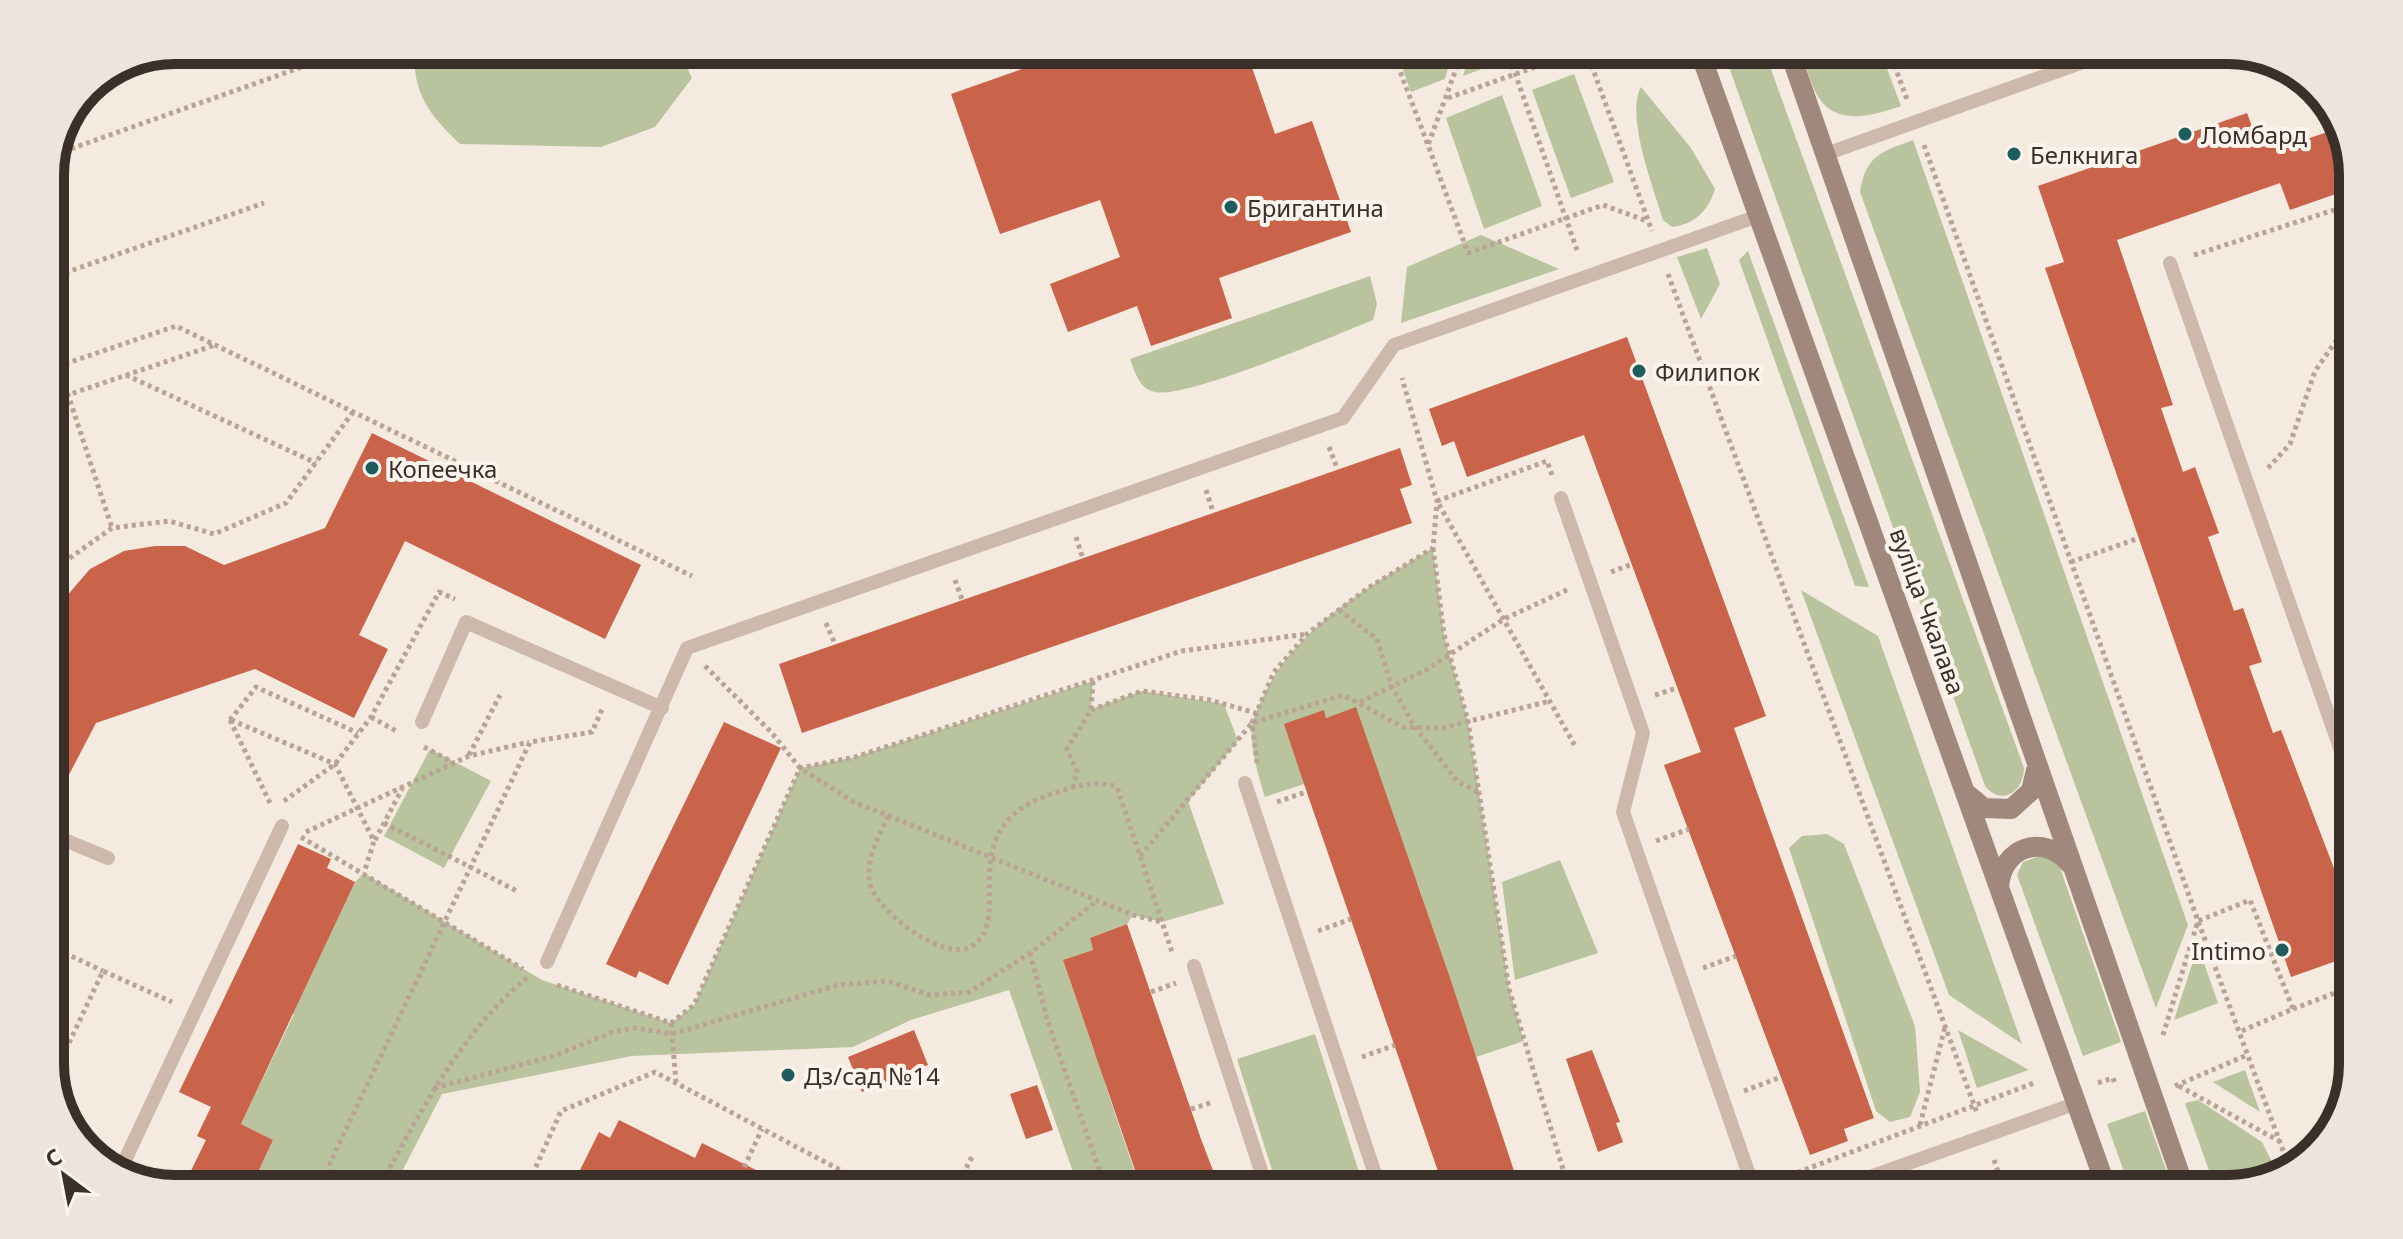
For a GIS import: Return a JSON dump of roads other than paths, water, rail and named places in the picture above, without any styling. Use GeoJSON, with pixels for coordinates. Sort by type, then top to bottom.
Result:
{"type":"FeatureCollection","features":[{"type":"Feature","properties":{"kind":"main road","name":"вуліца Чкалава"},"geometry":{"type":"LineString","coordinates":[[1704,64],[2102,1175]]}},
{"type":"Feature","properties":{"kind":"main road","name":"вуліца Чкалава"},"geometry":{"type":"LineString","coordinates":[[1794,64],[2180,1175]]}},
{"type":"Feature","properties":{"kind":"main road"},"geometry":{"type":"LineString","coordinates":[[1964,790],[1984,808],[2011,809],[2023,802],[2031,791],[2036,778],[2035,764]]}},
{"type":"Feature","properties":{"kind":"main road"},"geometry":{"type":"LineString","coordinates":[[1999,887],[2000,876],[2010,857],[2029,846],[2052,848],[2070,864]]}},
{"type":"Feature","properties":{"kind":"lane"},"geometry":{"type":"LineString","coordinates":[[1823,155],[2079,64]]}},
{"type":"Feature","properties":{"kind":"lane"},"geometry":{"type":"LineString","coordinates":[[547,962],[687,648],[1343,418],[1394,345],[1758,216]]}},
{"type":"Feature","properties":{"kind":"lane"},"geometry":{"type":"LineString","coordinates":[[2170,263],[2339,746]]}},
{"type":"Feature","properties":{"kind":"lane"},"geometry":{"type":"LineString","coordinates":[[1561,498],[1643,733],[1623,812],[1749,1175]]}},
{"type":"Feature","properties":{"kind":"lane"},"geometry":{"type":"LineString","coordinates":[[422,722],[466,622],[662,708]]}},
{"type":"Feature","properties":{"kind":"lane"},"geometry":{"type":"LineString","coordinates":[[2333,729],[2339,727]]}},
{"type":"Feature","properties":{"kind":"lane"},"geometry":{"type":"LineString","coordinates":[[1252,780],[1376,1175]]}},
{"type":"Feature","properties":{"kind":"lane"},"geometry":{"type":"LineString","coordinates":[[124,1163],[282,826]]}},
{"type":"Feature","properties":{"kind":"lane"},"geometry":{"type":"LineString","coordinates":[[64,840],[108,858]]}},
{"type":"Feature","properties":{"kind":"lane"},"geometry":{"type":"LineString","coordinates":[[1194,966],[1262,1175]]}},
{"type":"Feature","properties":{"kind":"lane"},"geometry":{"type":"LineString","coordinates":[[1874,1175],[2077,1103]]}},
{"type":"Feature","properties":{"kind":"place","name":"Ломбард"},"geometry":{"type":"Point","coordinates":[2185,134]}},
{"type":"Feature","properties":{"kind":"place","name":"Белкнига"},"geometry":{"type":"Point","coordinates":[2014,154]}},
{"type":"Feature","properties":{"kind":"place","name":"Бригантина"},"geometry":{"type":"Point","coordinates":[1231,207]}},
{"type":"Feature","properties":{"kind":"place","name":"Филипок"},"geometry":{"type":"Point","coordinates":[1639,371]}},
{"type":"Feature","properties":{"kind":"place","name":"Копеечка"},"geometry":{"type":"Point","coordinates":[372,468]}},
{"type":"Feature","properties":{"kind":"place","name":"Intimo"},"geometry":{"type":"Point","coordinates":[2282,950]}},
{"type":"Feature","properties":{"kind":"place","name":"Дз/сад №14"},"geometry":{"type":"Point","coordinates":[788,1075]}}]}
